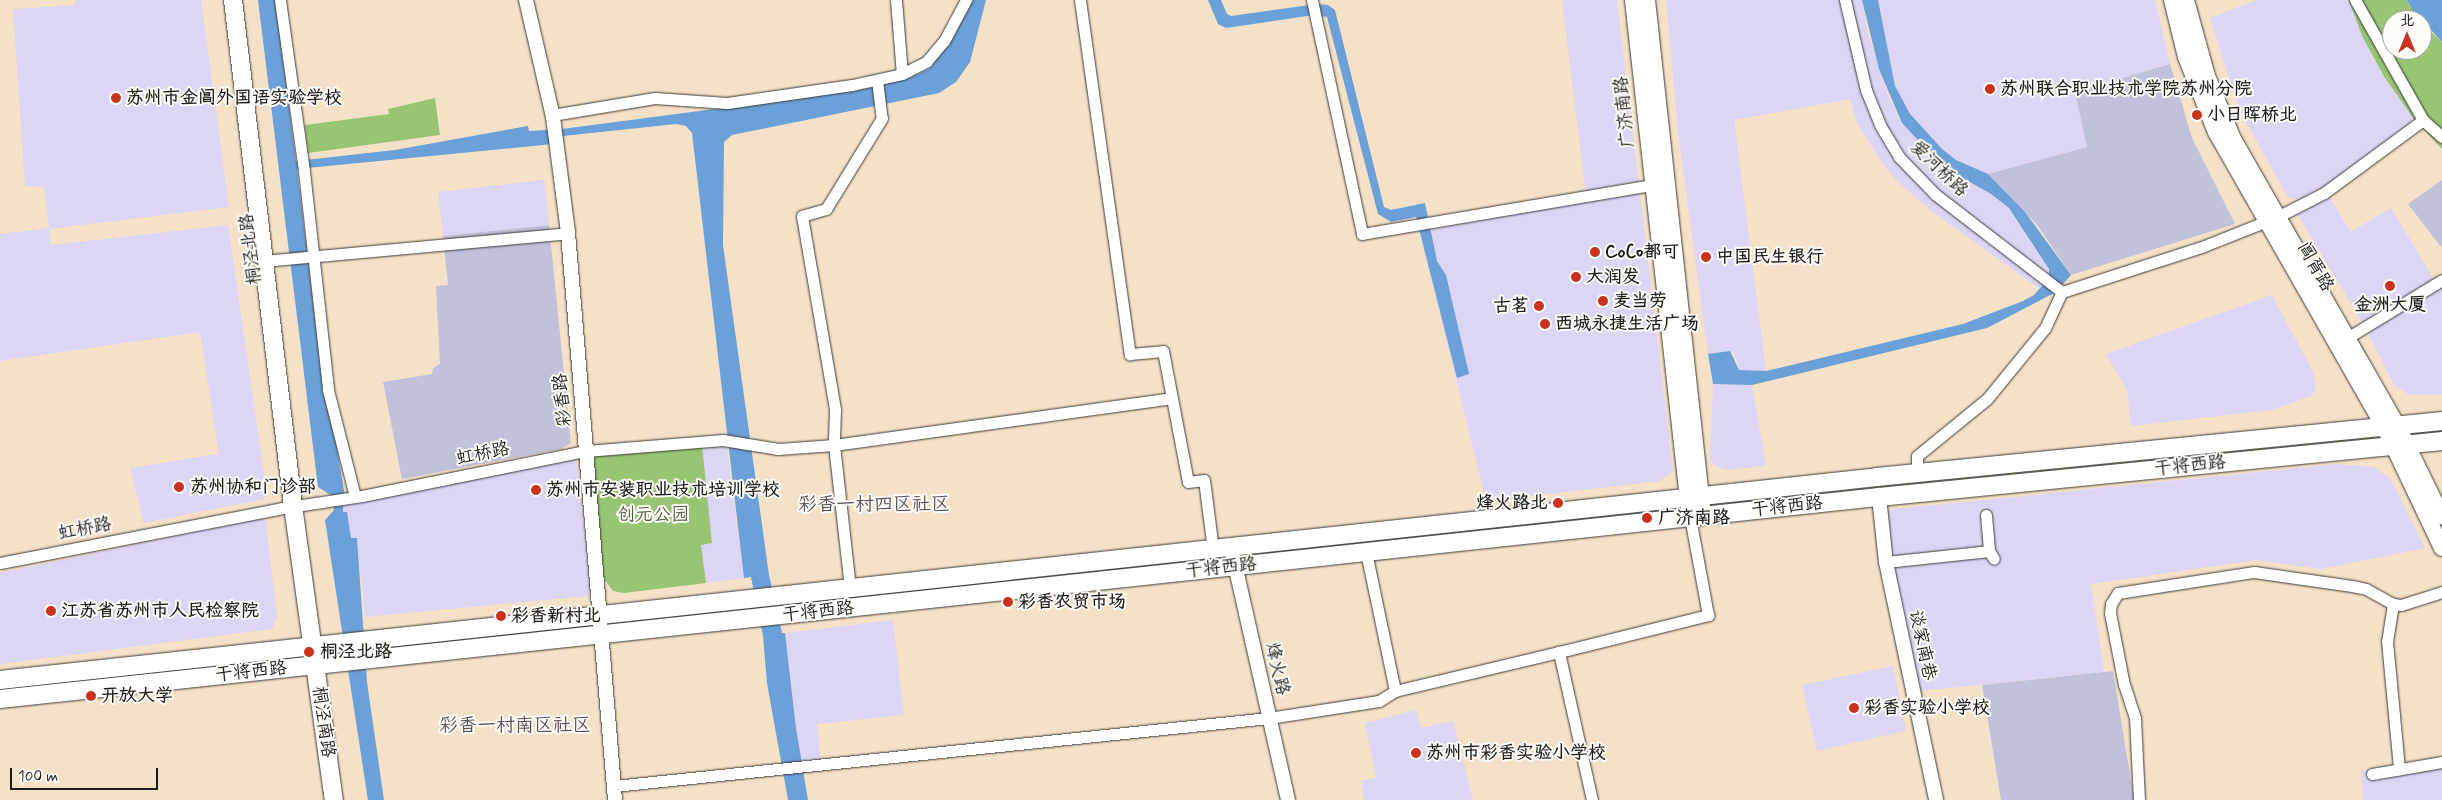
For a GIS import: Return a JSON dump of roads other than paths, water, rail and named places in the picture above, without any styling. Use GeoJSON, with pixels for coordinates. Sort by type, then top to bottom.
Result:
{"type":"FeatureCollection","features":[{"type":"Feature","properties":{"kind":"main road","name":"桐泾北路"},"geometry":{"type":"LineString","coordinates":[[222,0],[307,646]]}},
{"type":"Feature","properties":{"kind":"main road","name":"桐泾北路"},"geometry":{"type":"LineString","coordinates":[[233,0],[263,260],[288,507]]}},
{"type":"Feature","properties":{"kind":"main road","name":"广济南路"},"geometry":{"type":"LineString","coordinates":[[1633,0],[1653,185],[1697,516]]}},
{"type":"Feature","properties":{"kind":"main road","name":"广济南路"},"geometry":{"type":"LineString","coordinates":[[1647,0],[1694,497]]}},
{"type":"Feature","properties":{"kind":"main road","name":"阊胥路"},"geometry":{"type":"LineString","coordinates":[[2172,0],[2201,99],[2222,144],[2347,338],[2400,445],[2442,548]]}},
{"type":"Feature","properties":{"kind":"main road","name":"阊胥路"},"geometry":{"type":"LineString","coordinates":[[2186,0],[2213,94],[2233,139],[2272,220],[2391,426]]}},
{"type":"Feature","properties":{"kind":"main road","name":"干将西路"},"geometry":{"type":"LineString","coordinates":[[0,680],[782,594],[1917,473],[2442,421]]}},
{"type":"Feature","properties":{"kind":"main road","name":"干将西路"},"geometry":{"type":"LineString","coordinates":[[0,700],[1879,496],[2442,441]]}},
{"type":"Feature","properties":{"kind":"main road","name":"阊胥路"},"geometry":{"type":"LineString","coordinates":[[2400,445],[2442,517]]}},
{"type":"Feature","properties":{"kind":"main road"},"geometry":{"type":"LineString","coordinates":[[1990,466],[1992,485]]}},
{"type":"Feature","properties":{"kind":"main road","name":"桐泾南路"},"geometry":{"type":"LineString","coordinates":[[307,646],[334,800]]}},
{"type":"Feature","properties":{"kind":"main road","name":"桐泾南路"},"geometry":{"type":"LineString","coordinates":[[310,666],[323,800]]}},
{"type":"Feature","properties":{"kind":"street"},"geometry":{"type":"LineString","coordinates":[[280,0],[304,171],[310,255],[328,390],[355,497]]}},
{"type":"Feature","properties":{"kind":"street","name":"彩香路"},"geometry":{"type":"LineString","coordinates":[[526,0],[553,116],[568,233],[615,800]]}},
{"type":"Feature","properties":{"kind":"street"},"geometry":{"type":"LineString","coordinates":[[896,0],[902,74]]}},
{"type":"Feature","properties":{"kind":"street"},"geometry":{"type":"LineString","coordinates":[[553,116],[655,98],[727,102],[877,82],[902,74],[927,61],[944,41],[966,0]]}},
{"type":"Feature","properties":{"kind":"street"},"geometry":{"type":"LineString","coordinates":[[1080,0],[1130,354],[1163,351],[1188,482],[1204,480],[1213,548]]}},
{"type":"Feature","properties":{"kind":"street","name":"爱河桥路"},"geometry":{"type":"LineString","coordinates":[[1845,0],[1866,90],[1880,125],[1899,157],[1936,195],[2061,291]]}},
{"type":"Feature","properties":{"kind":"street"},"geometry":{"type":"LineString","coordinates":[[2355,0],[2423,120],[2442,137]]}},
{"type":"Feature","properties":{"kind":"street"},"geometry":{"type":"LineString","coordinates":[[1312,1],[1362,234],[1653,185]]}},
{"type":"Feature","properties":{"kind":"street"},"geometry":{"type":"LineString","coordinates":[[850,587],[834,445],[835,410],[802,216],[826,208],[882,118],[877,82]]}},
{"type":"Feature","properties":{"kind":"street"},"geometry":{"type":"LineString","coordinates":[[1917,473],[1917,456],[1987,399],[2045,328],[2061,291],[2204,246],[2272,220],[2324,193],[2423,120]]}},
{"type":"Feature","properties":{"kind":"street"},"geometry":{"type":"LineString","coordinates":[[263,260],[290,256],[568,233]]}},
{"type":"Feature","properties":{"kind":"street"},"geometry":{"type":"LineString","coordinates":[[2347,338],[2442,280]]}},
{"type":"Feature","properties":{"kind":"street","name":"虹桥路"},"geometry":{"type":"LineString","coordinates":[[0,563],[288,507],[355,497],[586,451],[723,440],[778,449],[834,445],[1171,398]]}},
{"type":"Feature","properties":{"kind":"street","name":"谈家南巷"},"geometry":{"type":"LineString","coordinates":[[1879,496],[1886,562],[1936,800]]}},
{"type":"Feature","properties":{"kind":"street"},"geometry":{"type":"LineString","coordinates":[[1886,562],[1992,555],[1986,515]]}},
{"type":"Feature","properties":{"kind":"street"},"geometry":{"type":"LineString","coordinates":[[614,786],[1269,718],[1379,701],[1394,691],[1708,615],[1697,516]]}},
{"type":"Feature","properties":{"kind":"street","name":"烽火路"},"geometry":{"type":"LineString","coordinates":[[1231,547],[1233,566],[1288,800]]}},
{"type":"Feature","properties":{"kind":"street"},"geometry":{"type":"LineString","coordinates":[[1366,552],[1394,691]]}},
{"type":"Feature","properties":{"kind":"street"},"geometry":{"type":"LineString","coordinates":[[2139,800],[2135,718],[2124,685],[2110,613],[2110,604],[2118,593],[2254,572],[2366,589],[2393,604],[2402,605],[2442,592]]}},
{"type":"Feature","properties":{"kind":"street"},"geometry":{"type":"LineString","coordinates":[[2393,604],[2387,641],[2399,769]]}},
{"type":"Feature","properties":{"kind":"street"},"geometry":{"type":"LineString","coordinates":[[1559,652],[1592,800]]}},
{"type":"Feature","properties":{"kind":"street"},"geometry":{"type":"LineString","coordinates":[[2372,774],[2442,762]]}},
{"type":"Feature","properties":{"kind":"water"},"geometry":{"type":"Polygon","coordinates":[[[258,0],[275,0],[296,161],[395,150],[528,126],[529,131],[562,129],[860,90],[909,78],[929,69],[971,0],[986,0],[970,62],[956,82],[939,93],[732,135],[724,142],[723,245],[769,575],[782,633],[785,633],[796,728],[808,800],[788,800],[767,683],[763,636],[751,577],[744,578],[692,133],[686,126],[676,124],[563,136],[563,143],[297,169],[320,360],[326,378],[344,491],[343,512],[347,512],[351,538],[357,538],[367,682],[384,800],[368,800],[325,520],[334,510],[332,496],[318,487],[258,0]]]}},
{"type":"Feature","properties":{"kind":"water"},"geometry":{"type":"Polygon","coordinates":[[[1208,0],[1221,0],[1227,14],[1231,16],[1317,4],[1328,5],[1335,10],[1384,207],[1391,210],[1425,203],[1437,261],[1446,275],[1469,374],[1457,378],[1416,217],[1391,222],[1378,214],[1327,17],[1314,15],[1226,28],[1218,24],[1208,0]]]}},
{"type":"Feature","properties":{"kind":"water"},"geometry":{"type":"Polygon","coordinates":[[[1862,0],[1878,0],[1895,86],[1910,114],[1942,149],[1956,160],[1988,174],[2025,212],[2071,275],[2056,292],[1987,328],[1752,385],[1713,384],[1708,354],[1730,351],[1739,370],[1766,371],[1963,324],[2023,301],[2034,295],[2049,278],[2049,269],[2009,208],[1991,194],[1943,167],[1902,123],[1879,69],[1862,0]]]}},
{"type":"Feature","properties":{"kind":"water"},"geometry":{"type":"Polygon","coordinates":[[[2407,0],[2442,0],[2442,42],[2432,31],[2432,10],[2412,10],[2407,0]]]}},
{"type":"Feature","properties":{"kind":"place","name":"苏州联合职业技术学院苏州分院"},"geometry":{"type":"Point","coordinates":[1990,89]}},
{"type":"Feature","properties":{"kind":"place","name":"苏州市金阊外国语实验学校"},"geometry":{"type":"Point","coordinates":[116,98]}},
{"type":"Feature","properties":{"kind":"place","name":"小日晖桥北"},"geometry":{"type":"Point","coordinates":[2197,115]}},
{"type":"Feature","properties":{"kind":"place","name":"CoCo都可"},"geometry":{"type":"Point","coordinates":[1595,252]}},
{"type":"Feature","properties":{"kind":"place","name":"中国民生银行"},"geometry":{"type":"Point","coordinates":[1706,257]}},
{"type":"Feature","properties":{"kind":"place","name":"大润发"},"geometry":{"type":"Point","coordinates":[1576,277]}},
{"type":"Feature","properties":{"kind":"place","name":"金洲大厦"},"geometry":{"type":"Point","coordinates":[2390,286]}},
{"type":"Feature","properties":{"kind":"place","name":"麦当劳"},"geometry":{"type":"Point","coordinates":[1603,301]}},
{"type":"Feature","properties":{"kind":"place","name":"古茗"},"geometry":{"type":"Point","coordinates":[1539,306]}},
{"type":"Feature","properties":{"kind":"place","name":"西城永捷生活广场"},"geometry":{"type":"Point","coordinates":[1545,324]}},
{"type":"Feature","properties":{"kind":"place","name":"苏州协和门诊部"},"geometry":{"type":"Point","coordinates":[179,487]}},
{"type":"Feature","properties":{"kind":"place","name":"苏州市安装职业技术培训学校"},"geometry":{"type":"Point","coordinates":[536,490]}},
{"type":"Feature","properties":{"kind":"place","name":"烽火路北"},"geometry":{"type":"Point","coordinates":[1558,503]}},
{"type":"Feature","properties":{"kind":"place","name":"广济南路"},"geometry":{"type":"Point","coordinates":[1647,518]}},
{"type":"Feature","properties":{"kind":"place","name":"彩香农贸市场"},"geometry":{"type":"Point","coordinates":[1008,602]}},
{"type":"Feature","properties":{"kind":"place","name":"江苏省苏州市人民检察院"},"geometry":{"type":"Point","coordinates":[51,611]}},
{"type":"Feature","properties":{"kind":"place","name":"彩香新村北"},"geometry":{"type":"Point","coordinates":[501,616]}},
{"type":"Feature","properties":{"kind":"place","name":"桐泾北路"},"geometry":{"type":"Point","coordinates":[309,652]}},
{"type":"Feature","properties":{"kind":"place","name":"开放大学"},"geometry":{"type":"Point","coordinates":[91,696]}},
{"type":"Feature","properties":{"kind":"place","name":"彩香实验小学校"},"geometry":{"type":"Point","coordinates":[1854,708]}},
{"type":"Feature","properties":{"kind":"place","name":"苏州市彩香实验小学校"},"geometry":{"type":"Point","coordinates":[1416,753]}},
{"type":"Feature","properties":{"kind":"district","name":"彩香一村四区社区"},"geometry":{"type":"Point","coordinates":[874,505]}},
{"type":"Feature","properties":{"kind":"district","name":"彩香一村南区社区"},"geometry":{"type":"Point","coordinates":[515,726]}},
{"type":"Feature","properties":{"kind":"park label","name":"创元公园"},"geometry":{"type":"Point","coordinates":[653,515]}}]}
